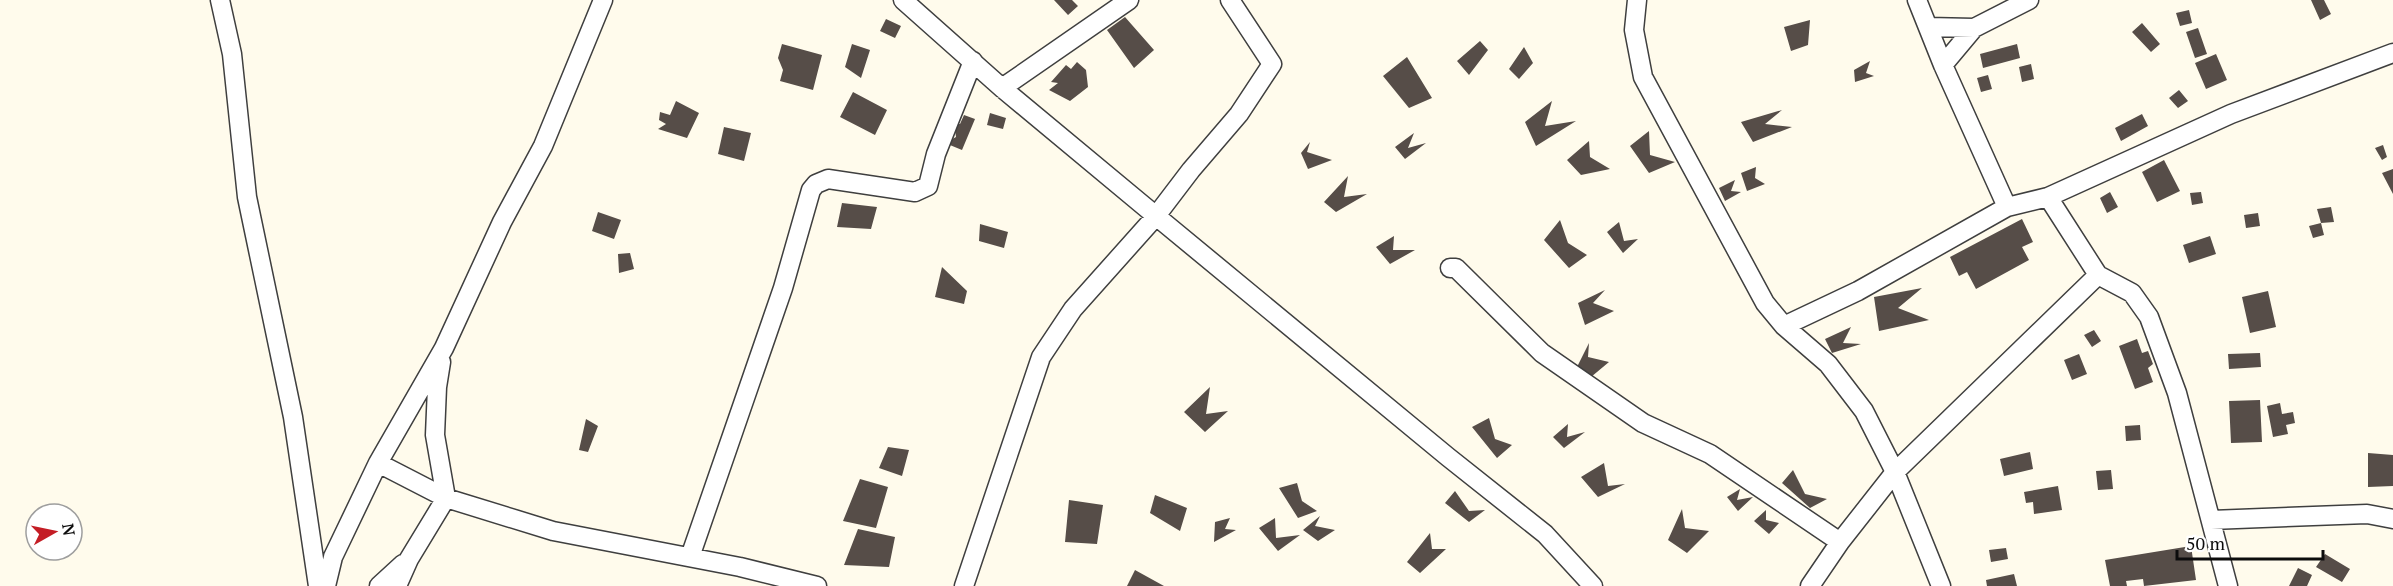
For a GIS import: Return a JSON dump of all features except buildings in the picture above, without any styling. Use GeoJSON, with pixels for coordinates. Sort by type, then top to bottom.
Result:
{"type":"FeatureCollection","features":[{"type":"Feature","properties":{"kind":"street"},"geometry":{"type":"LineString","coordinates":[[220,0],[232,54],[247,197],[293,417],[318,586]]}},
{"type":"Feature","properties":{"kind":"street"},"geometry":{"type":"LineString","coordinates":[[326,586],[333,557],[378,463],[444,348],[502,222],[543,146],[603,0]]}},
{"type":"Feature","properties":{"kind":"street"},"geometry":{"type":"LineString","coordinates":[[903,0],[1002,88],[1448,458],[1545,534],[1593,586]]}},
{"type":"Feature","properties":{"kind":"street"},"geometry":{"type":"LineString","coordinates":[[1002,88],[1129,0]]}},
{"type":"Feature","properties":{"kind":"street"},"geometry":{"type":"LineString","coordinates":[[964,586],[1041,357],[1074,309],[1156,216],[1191,170],[1239,114],[1272,64],[1230,0]]}},
{"type":"Feature","properties":{"kind":"street"},"geometry":{"type":"LineString","coordinates":[[1637,0],[1634,30],[1643,77],[1764,303],[1784,326],[1828,364],[1864,411],[1895,472],[1941,586]]}},
{"type":"Feature","properties":{"kind":"street"},"geometry":{"type":"LineString","coordinates":[[1917,0],[1943,65],[2007,207]]}},
{"type":"Feature","properties":{"kind":"street"},"geometry":{"type":"LineString","coordinates":[[1943,65],[1974,28],[2029,0]]}},
{"type":"Feature","properties":{"kind":"street"},"geometry":{"type":"LineString","coordinates":[[1928,27],[1974,28]]}},
{"type":"Feature","properties":{"kind":"street"},"geometry":{"type":"LineString","coordinates":[[1784,326],[1858,291],[2007,207],[2048,196],[2231,114],[2393,53]]}},
{"type":"Feature","properties":{"kind":"street"},"geometry":{"type":"LineString","coordinates":[[690,557],[783,288],[811,190],[816,184],[828,178],[915,192],[928,186],[936,154],[973,61]]}},
{"type":"Feature","properties":{"kind":"street"},"geometry":{"type":"LineString","coordinates":[[2048,196],[2098,275],[2132,293],[2149,317],[2177,393],[2228,586]]}},
{"type":"Feature","properties":{"kind":"street"},"geometry":{"type":"LineString","coordinates":[[1450,268],[1456,268],[1542,353],[1594,390],[1643,423],[1710,454],[1840,542]]}},
{"type":"Feature","properties":{"kind":"street"},"geometry":{"type":"LineString","coordinates":[[1810,586],[1840,542],[1895,472],[2098,275]]}},
{"type":"Feature","properties":{"kind":"street"},"geometry":{"type":"LineString","coordinates":[[397,586],[409,559],[446,498],[435,435],[437,387],[444,348]]}},
{"type":"Feature","properties":{"kind":"street"},"geometry":{"type":"LineString","coordinates":[[378,463],[446,498],[553,531],[740,567],[817,586]]}},
{"type":"Feature","properties":{"kind":"street"},"geometry":{"type":"LineString","coordinates":[[2211,520],[2367,514],[2393,519]]}},
{"type":"Feature","properties":{"kind":"street"},"geometry":{"type":"LineString","coordinates":[[379,586],[409,559]]}}]}
